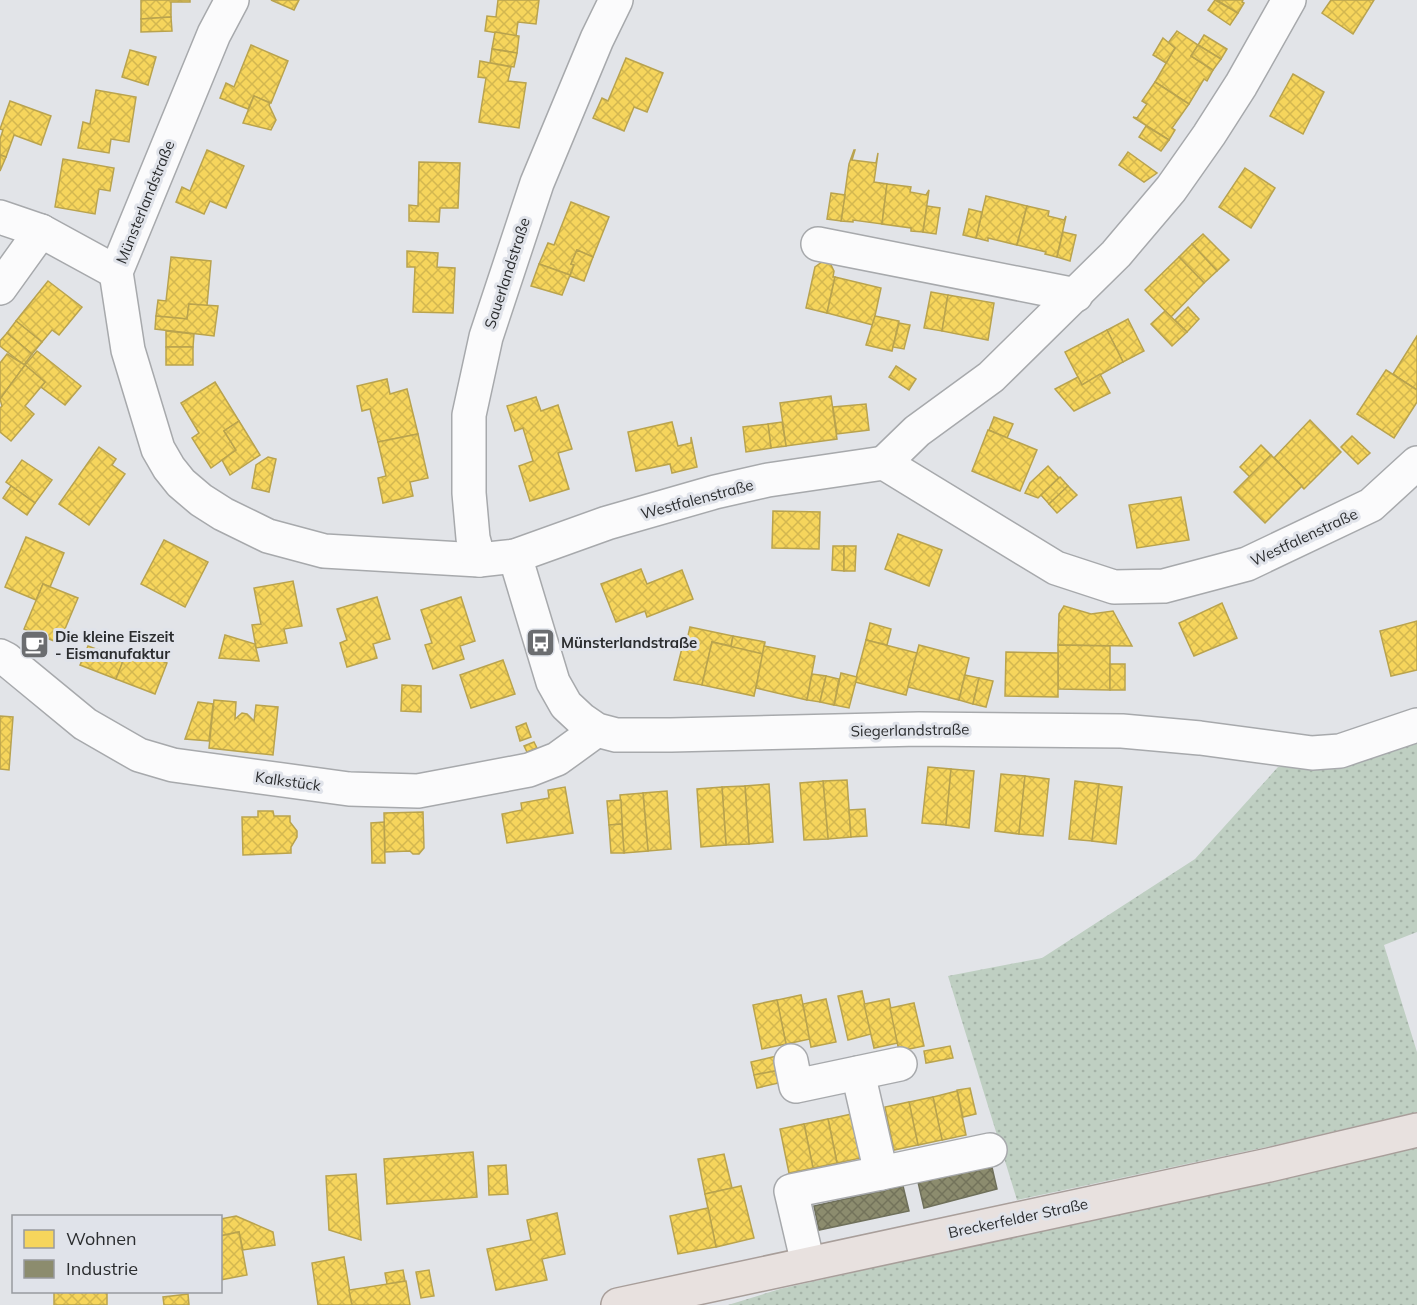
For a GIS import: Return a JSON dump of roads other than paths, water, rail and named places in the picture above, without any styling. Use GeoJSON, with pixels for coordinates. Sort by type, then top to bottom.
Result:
{"type":"FeatureCollection","features":[{"type":"Feature","properties":{"kind":"main road","name":"Breckerfelder Straße"},"geometry":{"type":"LineString","coordinates":[[618,1305],[702,1296],[808,1264],[1269,1165],[1417,1130]]}},
{"type":"Feature","properties":{"kind":"street","name":"Münsterlandstraße"},"geometry":{"type":"LineString","coordinates":[[232,0],[214,34],[116,272],[128,350],[158,449],[181,483],[201,500],[268,536],[324,551],[479,560],[515,555]]}},
{"type":"Feature","properties":{"kind":"street","name":"Sauerlandstraße"},"geometry":{"type":"LineString","coordinates":[[479,560],[473,538],[469,494],[469,415],[486,337],[537,183],[597,39],[616,0]]}},
{"type":"Feature","properties":{"kind":"street"},"geometry":{"type":"LineString","coordinates":[[884,463],[917,431],[991,376],[1116,254],[1171,189],[1241,85],[1289,0]]}},
{"type":"Feature","properties":{"kind":"street"},"geometry":{"type":"LineString","coordinates":[[0,217],[41,231],[116,272]]}},
{"type":"Feature","properties":{"kind":"street"},"geometry":{"type":"LineString","coordinates":[[0,288],[41,231]]}},
{"type":"Feature","properties":{"kind":"street"},"geometry":{"type":"LineString","coordinates":[[818,244],[1076,295]]}},
{"type":"Feature","properties":{"kind":"street","name":"Westfalenstraße"},"geometry":{"type":"LineString","coordinates":[[515,555],[608,523],[715,492],[768,480],[884,463],[1056,568],[1114,587],[1164,586],[1248,564],[1371,505],[1417,463]]}},
{"type":"Feature","properties":{"kind":"street","name":"Siegerlandstraße"},"geometry":{"type":"LineString","coordinates":[[515,555],[553,682],[566,705],[581,719],[597,730],[616,735],[920,729],[1122,731],[1200,738],[1312,753],[1340,751],[1417,725]]}},
{"type":"Feature","properties":{"kind":"street","name":"Kalkstück"},"geometry":{"type":"LineString","coordinates":[[3,657],[85,724],[140,755],[173,765],[349,789],[418,790],[529,770],[556,759],[597,730]]}},
{"type":"Feature","properties":{"kind":"street"},"geometry":{"type":"LineString","coordinates":[[791,1061],[796,1086],[900,1064]]}},
{"type":"Feature","properties":{"kind":"street"},"geometry":{"type":"LineString","coordinates":[[858,1073],[881,1173]]}},
{"type":"Feature","properties":{"kind":"street"},"geometry":{"type":"LineString","coordinates":[[808,1264],[791,1191],[990,1150]]}},
{"type":"Feature","properties":{"kind":"place","name":"Münsterlandstraße"},"geometry":{"type":"Point","coordinates":[540,642]}},
{"type":"Feature","properties":{"kind":"place","name":"Die kleine Eiszeit - Eismanufaktur"},"geometry":{"type":"Point","coordinates":[34,645]}}]}
